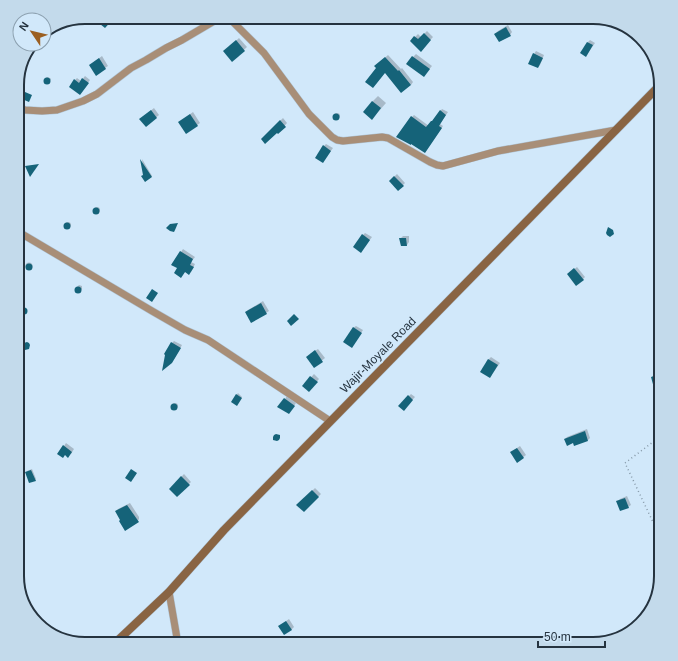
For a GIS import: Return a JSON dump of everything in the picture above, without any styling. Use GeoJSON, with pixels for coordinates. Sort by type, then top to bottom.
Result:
{"type":"FeatureCollection","features":[{"type":"Feature","properties":{"kind":"main road","name":"Wajir-Moyale Road"},"geometry":{"type":"LineString","coordinates":[[121,637],[169,592],[224,530],[654,91]]}},
{"type":"Feature","properties":{"kind":"street"},"geometry":{"type":"LineString","coordinates":[[24,110],[42,111],[57,110],[83,101],[96,94],[131,68],[209,24]]}},
{"type":"Feature","properties":{"kind":"street"},"geometry":{"type":"LineString","coordinates":[[235,24],[264,53],[310,114],[332,137],[337,140],[343,141],[382,136],[430,162],[443,166],[498,152],[616,130]]}},
{"type":"Feature","properties":{"kind":"street"},"geometry":{"type":"LineString","coordinates":[[24,235],[185,330],[208,340],[330,421]]}},
{"type":"Feature","properties":{"kind":"street"},"geometry":{"type":"LineString","coordinates":[[169,592],[177,637]]}},
{"type":"Feature","properties":{"kind":"path"},"geometry":{"type":"LineString","coordinates":[[654,441],[625,463],[654,524]]}},
{"type":"Feature","properties":{"kind":"building"},"geometry":{"type":"Polygon","coordinates":[[[100,24],[109,24],[105,28],[100,24]]]}},
{"type":"Feature","properties":{"kind":"building"},"geometry":{"type":"Polygon","coordinates":[[[506,27],[511,36],[499,42],[494,34],[506,27]]]}},
{"type":"Feature","properties":{"kind":"building"},"geometry":{"type":"Polygon","coordinates":[[[424,33],[431,40],[421,52],[410,41],[414,36],[418,39],[424,33]]]}},
{"type":"Feature","properties":{"kind":"building"},"geometry":{"type":"Polygon","coordinates":[[[236,40],[245,51],[232,62],[223,51],[236,40]]]}},
{"type":"Feature","properties":{"kind":"building"},"geometry":{"type":"Polygon","coordinates":[[[587,42],[593,45],[586,57],[580,53],[587,42]]]}},
{"type":"Feature","properties":{"kind":"building"},"geometry":{"type":"Polygon","coordinates":[[[533,53],[543,58],[538,68],[528,64],[533,53]]]}},
{"type":"Feature","properties":{"kind":"building"},"geometry":{"type":"Polygon","coordinates":[[[412,56],[430,69],[424,77],[406,64],[412,56]]]}},
{"type":"Feature","properties":{"kind":"building"},"geometry":{"type":"Polygon","coordinates":[[[385,57],[398,71],[399,70],[411,85],[401,93],[385,73],[373,88],[365,82],[376,68],[374,66],[385,57]]]}},
{"type":"Feature","properties":{"kind":"building"},"geometry":{"type":"Polygon","coordinates":[[[99,58],[106,69],[96,76],[89,65],[99,58]]]}},
{"type":"Feature","properties":{"kind":"building"},"geometry":{"type":"Polygon","coordinates":[[[47,77],[50,78],[50,84],[47,85],[44,84],[43,81],[44,78],[47,77]]]}},
{"type":"Feature","properties":{"kind":"building"},"geometry":{"type":"Polygon","coordinates":[[[82,78],[89,83],[80,95],[69,87],[74,79],[79,83],[82,78]]]}},
{"type":"Feature","properties":{"kind":"building"},"geometry":{"type":"Polygon","coordinates":[[[25,92],[32,95],[29,102],[24,100],[25,92]]]}},
{"type":"Feature","properties":{"kind":"building"},"geometry":{"type":"Polygon","coordinates":[[[372,101],[381,108],[372,120],[363,112],[372,101]]]}},
{"type":"Feature","properties":{"kind":"building"},"geometry":{"type":"Polygon","coordinates":[[[151,110],[157,118],[146,127],[139,119],[151,110]]]}},
{"type":"Feature","properties":{"kind":"building"},"geometry":{"type":"Polygon","coordinates":[[[440,110],[446,115],[439,126],[442,128],[425,153],[396,137],[411,116],[426,127],[440,110]]]}},
{"type":"Feature","properties":{"kind":"building"},"geometry":{"type":"Polygon","coordinates":[[[336,113],[339,114],[339,120],[336,121],[333,120],[332,117],[333,114],[336,113]]]}},
{"type":"Feature","properties":{"kind":"building"},"geometry":{"type":"Polygon","coordinates":[[[190,114],[198,126],[186,134],[178,122],[190,114]]]}},
{"type":"Feature","properties":{"kind":"building"},"geometry":{"type":"Polygon","coordinates":[[[280,120],[286,127],[265,144],[261,139],[280,120]]]}},
{"type":"Feature","properties":{"kind":"building"},"geometry":{"type":"Polygon","coordinates":[[[323,145],[331,151],[323,163],[315,158],[323,145]]]}},
{"type":"Feature","properties":{"kind":"building"},"geometry":{"type":"Polygon","coordinates":[[[140,159],[152,177],[145,182],[141,176],[143,175],[140,159]]]}},
{"type":"Feature","properties":{"kind":"building"},"geometry":{"type":"Polygon","coordinates":[[[39,164],[30,177],[25,166],[39,164]]]}},
{"type":"Feature","properties":{"kind":"building"},"geometry":{"type":"Polygon","coordinates":[[[394,176],[404,186],[398,191],[389,181],[394,176]]]}},
{"type":"Feature","properties":{"kind":"building"},"geometry":{"type":"Polygon","coordinates":[[[96,207],[99,208],[99,214],[96,215],[93,214],[92,211],[93,208],[96,207]]]}},
{"type":"Feature","properties":{"kind":"building"},"geometry":{"type":"Polygon","coordinates":[[[67,222],[70,223],[70,229],[67,230],[64,229],[63,226],[64,223],[67,222]]]}},
{"type":"Feature","properties":{"kind":"building"},"geometry":{"type":"Polygon","coordinates":[[[178,223],[174,232],[166,228],[170,224],[178,223]]]}},
{"type":"Feature","properties":{"kind":"building"},"geometry":{"type":"Polygon","coordinates":[[[608,227],[613,230],[614,234],[610,237],[606,233],[608,227]]]}},
{"type":"Feature","properties":{"kind":"building"},"geometry":{"type":"Polygon","coordinates":[[[362,234],[370,240],[361,253],[353,247],[362,234]]]}},
{"type":"Feature","properties":{"kind":"building"},"geometry":{"type":"Polygon","coordinates":[[[399,238],[406,238],[407,246],[401,246],[399,238]]]}},
{"type":"Feature","properties":{"kind":"building"},"geometry":{"type":"Polygon","coordinates":[[[180,251],[193,259],[190,265],[194,267],[189,275],[185,272],[181,278],[174,273],[177,268],[171,265],[180,251]]]}},
{"type":"Feature","properties":{"kind":"building"},"geometry":{"type":"Polygon","coordinates":[[[29,263],[32,264],[32,270],[29,271],[26,270],[25,267],[26,264],[29,263]]]}},
{"type":"Feature","properties":{"kind":"building"},"geometry":{"type":"Polygon","coordinates":[[[574,268],[584,280],[576,286],[567,274],[574,268]]]}},
{"type":"Feature","properties":{"kind":"building"},"geometry":{"type":"Polygon","coordinates":[[[78,286],[81,287],[81,293],[78,294],[75,293],[74,290],[75,287],[78,286]]]}},
{"type":"Feature","properties":{"kind":"building"},"geometry":{"type":"Polygon","coordinates":[[[152,289],[158,293],[152,302],[146,298],[152,289]]]}},
{"type":"Feature","properties":{"kind":"building"},"geometry":{"type":"Polygon","coordinates":[[[261,303],[267,314],[251,323],[245,312],[261,303]]]}},
{"type":"Feature","properties":{"kind":"building"},"geometry":{"type":"Polygon","coordinates":[[[24,307],[27,308],[27,314],[24,315],[24,307]]]}},
{"type":"Feature","properties":{"kind":"building"},"geometry":{"type":"Polygon","coordinates":[[[294,314],[299,319],[291,326],[287,321],[294,314]]]}},
{"type":"Feature","properties":{"kind":"building"},"geometry":{"type":"Polygon","coordinates":[[[353,327],[362,333],[352,348],[343,342],[353,327]]]}},
{"type":"Feature","properties":{"kind":"building"},"geometry":{"type":"Polygon","coordinates":[[[171,342],[181,348],[172,363],[162,371],[164,354],[171,342]]]}},
{"type":"Feature","properties":{"kind":"building"},"geometry":{"type":"Polygon","coordinates":[[[24,343],[29,343],[29,349],[25,350],[24,343]]]}},
{"type":"Feature","properties":{"kind":"building"},"geometry":{"type":"Polygon","coordinates":[[[315,350],[323,362],[314,368],[306,357],[315,350]]]}},
{"type":"Feature","properties":{"kind":"building"},"geometry":{"type":"Polygon","coordinates":[[[488,359],[498,365],[490,378],[480,372],[488,359]]]}},
{"type":"Feature","properties":{"kind":"building"},"geometry":{"type":"Polygon","coordinates":[[[310,376],[318,382],[309,392],[302,386],[310,376]]]}},
{"type":"Feature","properties":{"kind":"building"},"geometry":{"type":"Polygon","coordinates":[[[654,376],[654,388],[651,377],[654,376]]]}},
{"type":"Feature","properties":{"kind":"building"},"geometry":{"type":"Polygon","coordinates":[[[236,394],[242,398],[237,406],[231,402],[236,394]]]}},
{"type":"Feature","properties":{"kind":"building"},"geometry":{"type":"Polygon","coordinates":[[[408,395],[413,400],[404,411],[398,406],[408,395]]]}},
{"type":"Feature","properties":{"kind":"building"},"geometry":{"type":"Polygon","coordinates":[[[284,398],[295,406],[289,414],[277,407],[284,398]]]}},
{"type":"Feature","properties":{"kind":"building"},"geometry":{"type":"Polygon","coordinates":[[[174,403],[177,404],[177,410],[174,411],[171,410],[170,407],[171,404],[174,403]]]}},
{"type":"Feature","properties":{"kind":"building"},"geometry":{"type":"Polygon","coordinates":[[[585,431],[588,441],[574,446],[573,443],[567,446],[564,439],[585,431]]]}},
{"type":"Feature","properties":{"kind":"building"},"geometry":{"type":"Polygon","coordinates":[[[274,435],[280,435],[279,440],[277,441],[273,440],[274,435]]]}},
{"type":"Feature","properties":{"kind":"building"},"geometry":{"type":"Polygon","coordinates":[[[63,445],[72,452],[68,458],[65,455],[63,458],[57,454],[63,445]]]}},
{"type":"Feature","properties":{"kind":"building"},"geometry":{"type":"Polygon","coordinates":[[[517,448],[524,458],[517,463],[510,452],[517,448]]]}},
{"type":"Feature","properties":{"kind":"building"},"geometry":{"type":"Polygon","coordinates":[[[131,469],[137,473],[131,482],[125,478],[131,469]]]}},
{"type":"Feature","properties":{"kind":"building"},"geometry":{"type":"Polygon","coordinates":[[[31,470],[36,481],[29,483],[25,472],[31,470]]]}},
{"type":"Feature","properties":{"kind":"building"},"geometry":{"type":"Polygon","coordinates":[[[181,476],[190,485],[177,497],[169,489],[181,476]]]}},
{"type":"Feature","properties":{"kind":"building"},"geometry":{"type":"Polygon","coordinates":[[[312,490],[319,497],[304,512],[296,505],[312,490]]]}},
{"type":"Feature","properties":{"kind":"building"},"geometry":{"type":"Polygon","coordinates":[[[625,498],[629,508],[620,511],[616,501],[625,498]]]}},
{"type":"Feature","properties":{"kind":"building"},"geometry":{"type":"Polygon","coordinates":[[[127,505],[139,522],[125,531],[115,511],[127,505]]]}},
{"type":"Feature","properties":{"kind":"building"},"geometry":{"type":"Polygon","coordinates":[[[286,621],[292,630],[284,635],[278,626],[286,621]]]}}]}
